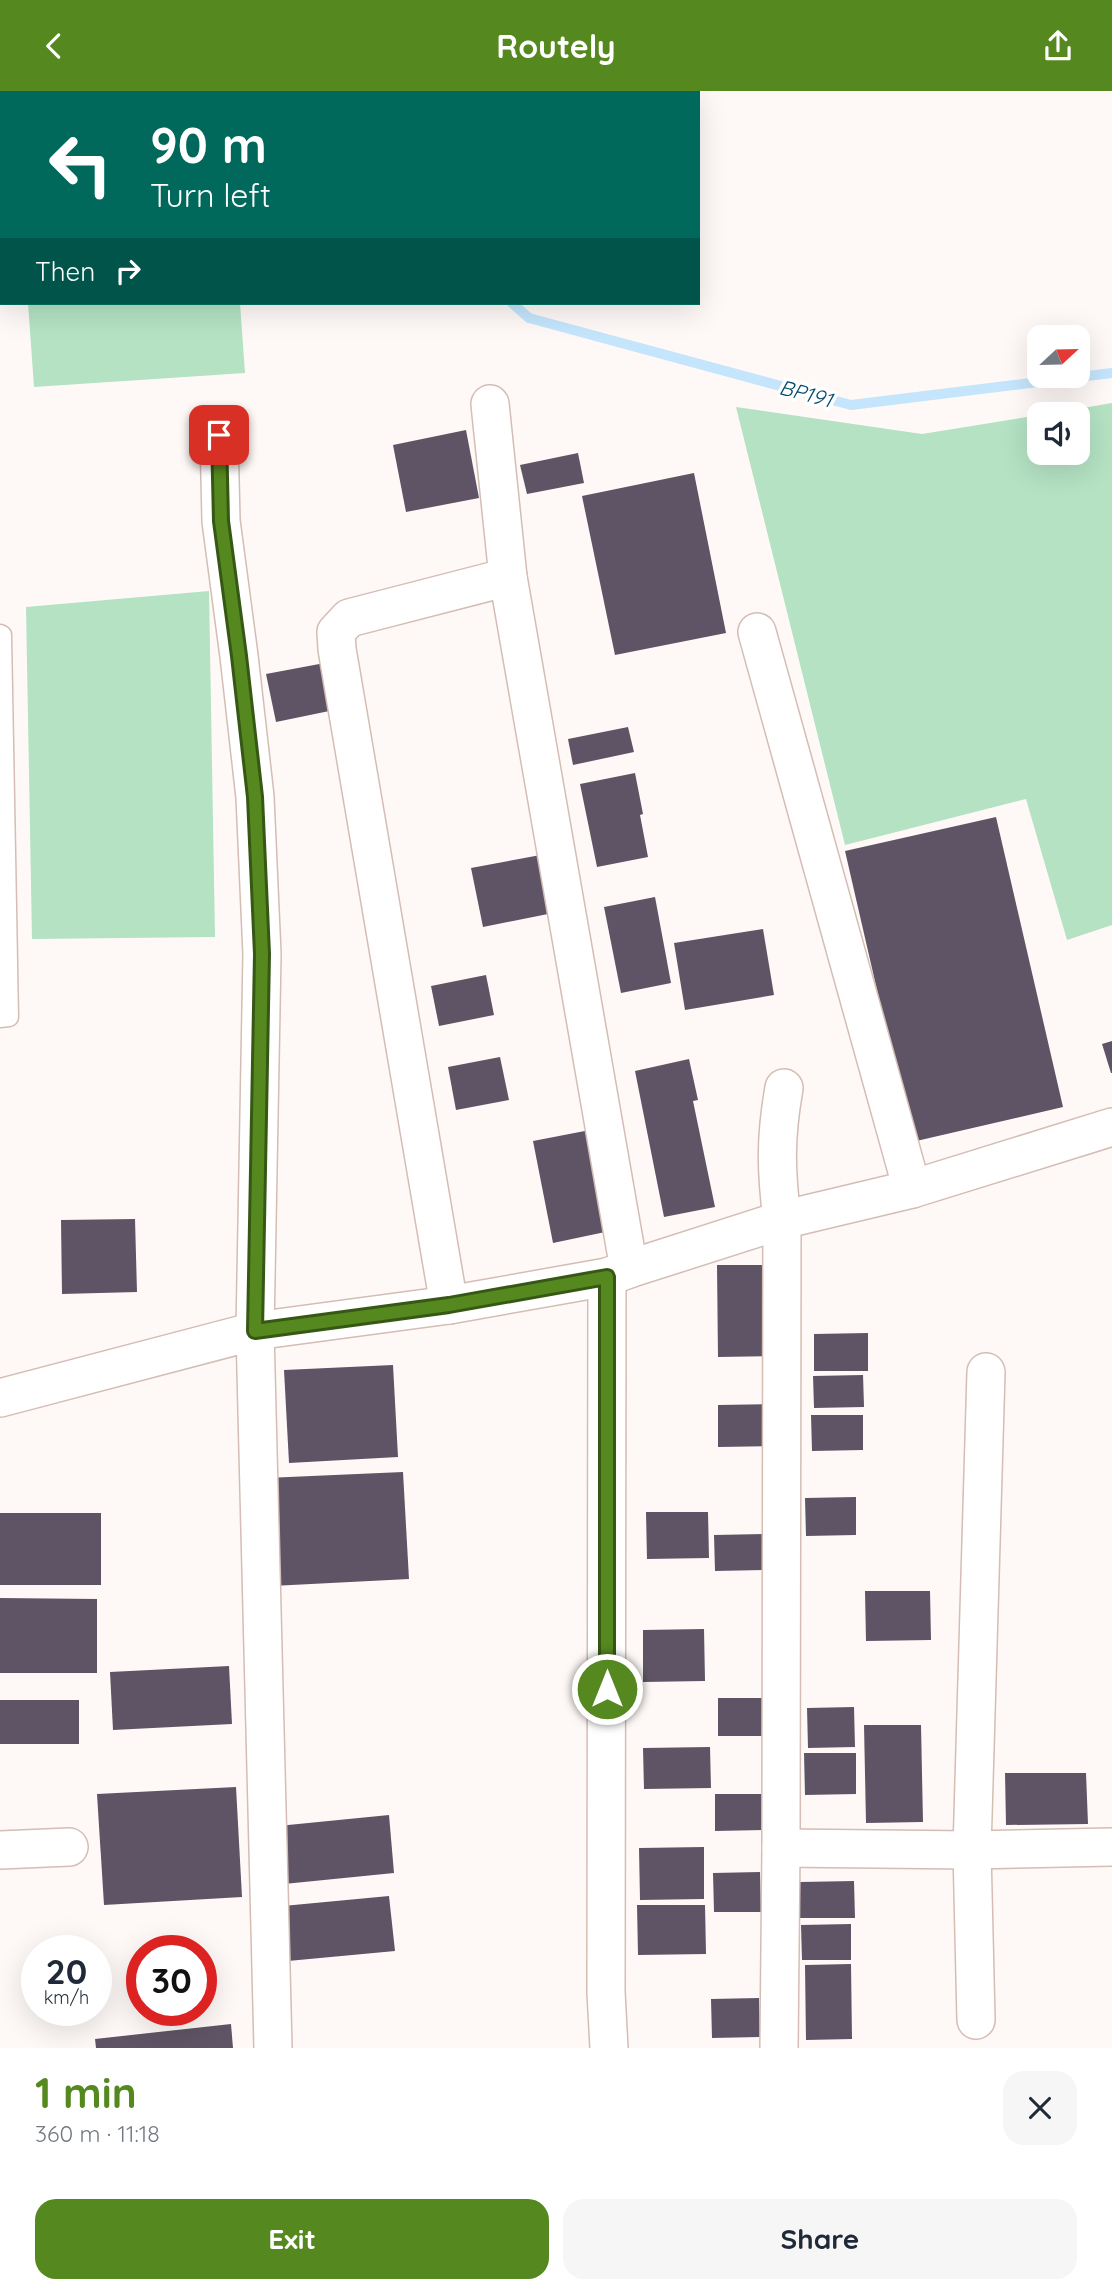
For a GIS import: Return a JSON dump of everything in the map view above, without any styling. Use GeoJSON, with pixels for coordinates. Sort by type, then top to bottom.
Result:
{"type":"FeatureCollection","features":[{"type":"Feature","properties":{"kind":"street"},"geometry":{"type":"LineString","coordinates":[[490,404],[508,577],[618,1273],[606,1992],[609,2048]]}},
{"type":"Feature","properties":{"kind":"street"},"geometry":{"type":"LineString","coordinates":[[219,435],[221,521],[255,797],[262,954],[255,1331],[274,2048]]}},
{"type":"Feature","properties":{"kind":"street"},"geometry":{"type":"LineString","coordinates":[[449,1305],[336,632],[349,618],[508,577]]}},
{"type":"Feature","properties":{"kind":"street"},"geometry":{"type":"LineString","coordinates":[[757,632],[912,1189]]}},
{"type":"Feature","properties":{"kind":"street"},"geometry":{"type":"LineString","coordinates":[[779,2048],[782,1220],[776,1167],[777,1125],[784,1088]]}},
{"type":"Feature","properties":{"kind":"street"},"geometry":{"type":"LineString","coordinates":[[0,1398],[255,1331],[449,1305],[618,1273],[782,1220],[912,1189],[1112,1127]]}},
{"type":"Feature","properties":{"kind":"street"},"geometry":{"type":"LineString","coordinates":[[976,2019],[972,1850],[986,1372]]}},
{"type":"Feature","properties":{"kind":"street"},"geometry":{"type":"LineString","coordinates":[[0,1850],[69,1847]]}},
{"type":"Feature","properties":{"kind":"street"},"geometry":{"type":"LineString","coordinates":[[781,1848],[972,1850],[1112,1847]]}},
{"type":"Feature","properties":{"kind":"lane"},"geometry":{"type":"LineString","coordinates":[[0,634],[9,1017],[0,1018]]}},
{"type":"Feature","properties":{"kind":"green space"},"geometry":{"type":"Polygon","coordinates":[[[28,305],[240,305],[245,373],[34,387],[28,305]]]}},
{"type":"Feature","properties":{"kind":"green space"},"geometry":{"type":"Polygon","coordinates":[[[1112,403],[1112,925],[1067,940],[1026,799],[845,845],[736,407],[922,434],[1027,417],[1027,465],[1090,465],[1090,407],[1112,403]]]}},
{"type":"Feature","properties":{"kind":"green space"},"geometry":{"type":"Polygon","coordinates":[[[209,591],[215,937],[32,939],[26,607],[209,591]]]}},
{"type":"Feature","properties":{"kind":"building"},"geometry":{"type":"Polygon","coordinates":[[[466,430],[479,498],[406,512],[393,445],[466,430]]]}},
{"type":"Feature","properties":{"kind":"building"},"geometry":{"type":"Polygon","coordinates":[[[578,453],[584,483],[527,494],[520,465],[578,453]]]}},
{"type":"Feature","properties":{"kind":"building"},"geometry":{"type":"Polygon","coordinates":[[[694,473],[726,633],[615,655],[582,496],[694,473]]]}},
{"type":"Feature","properties":{"kind":"building"},"geometry":{"type":"Polygon","coordinates":[[[330,662],[339,709],[276,722],[266,674],[330,662]]]}},
{"type":"Feature","properties":{"kind":"building"},"geometry":{"type":"Polygon","coordinates":[[[628,727],[634,752],[573,765],[568,739],[628,727]]]}},
{"type":"Feature","properties":{"kind":"building"},"geometry":{"type":"Polygon","coordinates":[[[635,773],[648,857],[597,867],[580,784],[635,773]]]}},
{"type":"Feature","properties":{"kind":"building"},"geometry":{"type":"Polygon","coordinates":[[[996,817],[1063,1107],[912,1142],[845,851],[996,817]]]}},
{"type":"Feature","properties":{"kind":"building"},"geometry":{"type":"Polygon","coordinates":[[[546,854],[558,912],[483,927],[471,868],[546,854]]]}},
{"type":"Feature","properties":{"kind":"building"},"geometry":{"type":"Polygon","coordinates":[[[655,897],[671,983],[621,993],[604,907],[655,897]]]}},
{"type":"Feature","properties":{"kind":"building"},"geometry":{"type":"Polygon","coordinates":[[[763,929],[774,995],[685,1010],[674,943],[763,929]]]}},
{"type":"Feature","properties":{"kind":"building"},"geometry":{"type":"Polygon","coordinates":[[[486,975],[494,1015],[439,1026],[431,986],[486,975]]]}},
{"type":"Feature","properties":{"kind":"building"},"geometry":{"type":"Polygon","coordinates":[[[1112,1041],[1112,1073],[1111,1073],[1102,1044],[1112,1041]]]}},
{"type":"Feature","properties":{"kind":"building"},"geometry":{"type":"Polygon","coordinates":[[[500,1057],[509,1100],[456,1110],[448,1067],[500,1057]]]}},
{"type":"Feature","properties":{"kind":"building"},"geometry":{"type":"Polygon","coordinates":[[[689,1059],[698,1100],[693,1101],[715,1207],[664,1217],[635,1071],[689,1059]]]}},
{"type":"Feature","properties":{"kind":"building"},"geometry":{"type":"Polygon","coordinates":[[[590,1130],[610,1231],[553,1243],[533,1141],[590,1130]]]}},
{"type":"Feature","properties":{"kind":"building"},"geometry":{"type":"Polygon","coordinates":[[[135,1219],[137,1292],[62,1294],[61,1220],[135,1219]]]}},
{"type":"Feature","properties":{"kind":"building"},"geometry":{"type":"Polygon","coordinates":[[[717,1265],[773,1265],[775,1356],[718,1357],[717,1265]]]}},
{"type":"Feature","properties":{"kind":"building"},"geometry":{"type":"Polygon","coordinates":[[[868,1333],[868,1371],[814,1371],[814,1334],[868,1333]]]}},
{"type":"Feature","properties":{"kind":"building"},"geometry":{"type":"Polygon","coordinates":[[[393,1365],[398,1457],[289,1463],[284,1370],[393,1365]]]}},
{"type":"Feature","properties":{"kind":"building"},"geometry":{"type":"Polygon","coordinates":[[[863,1375],[864,1407],[814,1408],[813,1376],[863,1375]]]}},
{"type":"Feature","properties":{"kind":"building"},"geometry":{"type":"Polygon","coordinates":[[[772,1404],[773,1446],[718,1447],[718,1405],[772,1404]]]}},
{"type":"Feature","properties":{"kind":"building"},"geometry":{"type":"Polygon","coordinates":[[[811,1415],[863,1415],[863,1450],[812,1451],[811,1415]]]}},
{"type":"Feature","properties":{"kind":"building"},"geometry":{"type":"Polygon","coordinates":[[[403,1472],[409,1579],[272,1586],[266,1478],[403,1472]]]}},
{"type":"Feature","properties":{"kind":"building"},"geometry":{"type":"Polygon","coordinates":[[[856,1497],[856,1535],[806,1536],[805,1498],[856,1497]]]}},
{"type":"Feature","properties":{"kind":"building"},"geometry":{"type":"Polygon","coordinates":[[[646,1512],[708,1512],[709,1558],[647,1559],[646,1512]]]}},
{"type":"Feature","properties":{"kind":"building"},"geometry":{"type":"Polygon","coordinates":[[[0,1513],[101,1513],[101,1585],[0,1585],[0,1513]]]}},
{"type":"Feature","properties":{"kind":"building"},"geometry":{"type":"Polygon","coordinates":[[[767,1534],[767,1570],[715,1571],[714,1535],[767,1534]]]}},
{"type":"Feature","properties":{"kind":"building"},"geometry":{"type":"Polygon","coordinates":[[[865,1591],[930,1591],[931,1640],[866,1641],[865,1591]]]}},
{"type":"Feature","properties":{"kind":"building"},"geometry":{"type":"Polygon","coordinates":[[[0,1598],[97,1599],[97,1673],[0,1673],[0,1598]]]}},
{"type":"Feature","properties":{"kind":"building"},"geometry":{"type":"Polygon","coordinates":[[[704,1629],[705,1681],[643,1682],[643,1630],[704,1629]]]}},
{"type":"Feature","properties":{"kind":"building"},"geometry":{"type":"Polygon","coordinates":[[[229,1666],[232,1724],[113,1730],[110,1672],[229,1666]]]}},
{"type":"Feature","properties":{"kind":"building"},"geometry":{"type":"Polygon","coordinates":[[[718,1698],[763,1698],[763,1736],[718,1736],[718,1698]]]}},
{"type":"Feature","properties":{"kind":"building"},"geometry":{"type":"Polygon","coordinates":[[[0,1700],[79,1700],[79,1744],[0,1744],[0,1700]]]}},
{"type":"Feature","properties":{"kind":"building"},"geometry":{"type":"Polygon","coordinates":[[[854,1707],[855,1747],[808,1748],[807,1708],[854,1707]]]}},
{"type":"Feature","properties":{"kind":"building"},"geometry":{"type":"Polygon","coordinates":[[[864,1725],[921,1725],[923,1822],[866,1823],[864,1725]]]}},
{"type":"Feature","properties":{"kind":"building"},"geometry":{"type":"Polygon","coordinates":[[[710,1747],[711,1788],[644,1789],[643,1748],[710,1747]]]}},
{"type":"Feature","properties":{"kind":"building"},"geometry":{"type":"Polygon","coordinates":[[[804,1753],[856,1753],[856,1794],[805,1795],[804,1753]]]}},
{"type":"Feature","properties":{"kind":"building"},"geometry":{"type":"Polygon","coordinates":[[[1005,1773],[1086,1773],[1088,1824],[1006,1825],[1005,1773]]]}},
{"type":"Feature","properties":{"kind":"building"},"geometry":{"type":"Polygon","coordinates":[[[236,1787],[242,1897],[104,1905],[97,1794],[236,1787]]]}},
{"type":"Feature","properties":{"kind":"building"},"geometry":{"type":"Polygon","coordinates":[[[715,1794],[766,1794],[766,1830],[715,1831],[715,1794]]]}},
{"type":"Feature","properties":{"kind":"building"},"geometry":{"type":"Polygon","coordinates":[[[389,1815],[394,1873],[284,1884],[278,1826],[389,1815]]]}},
{"type":"Feature","properties":{"kind":"building"},"geometry":{"type":"Polygon","coordinates":[[[704,1847],[704,1899],[640,1900],[639,1848],[704,1847]]]}},
{"type":"Feature","properties":{"kind":"building"},"geometry":{"type":"Polygon","coordinates":[[[760,1872],[761,1912],[714,1912],[713,1873],[760,1872]]]}},
{"type":"Feature","properties":{"kind":"building"},"geometry":{"type":"Polygon","coordinates":[[[854,1881],[855,1918],[800,1918],[800,1882],[854,1881]]]}},
{"type":"Feature","properties":{"kind":"building"},"geometry":{"type":"Polygon","coordinates":[[[389,1896],[395,1951],[288,1961],[283,1906],[389,1896]]]}},
{"type":"Feature","properties":{"kind":"building"},"geometry":{"type":"Polygon","coordinates":[[[637,1905],[705,1905],[706,1954],[638,1955],[637,1905]]]}},
{"type":"Feature","properties":{"kind":"building"},"geometry":{"type":"Polygon","coordinates":[[[851,1924],[851,1960],[802,1960],[801,1925],[851,1924]]]}},
{"type":"Feature","properties":{"kind":"building"},"geometry":{"type":"Polygon","coordinates":[[[851,1964],[852,2039],[806,2040],[805,1965],[851,1964]]]}},
{"type":"Feature","properties":{"kind":"building"},"geometry":{"type":"Polygon","coordinates":[[[759,1998],[760,2037],[712,2038],[711,1999],[759,1998]]]}},
{"type":"Feature","properties":{"kind":"building"},"geometry":{"type":"Polygon","coordinates":[[[231,2024],[233,2048],[96,2048],[95,2039],[231,2024]]]}},
{"type":"Feature","properties":{"kind":"waterway","name":"BP191"},"geometry":{"type":"LineString","coordinates":[[514,305],[529,318],[851,405],[1112,373]]}},
{"type":"Feature","properties":{"kind":"route"},"geometry":{"type":"LineString","coordinates":[[219,435],[221,521],[255,797],[262,954],[255,1331],[449,1305],[607,1277],[607,1689]]}}]}
